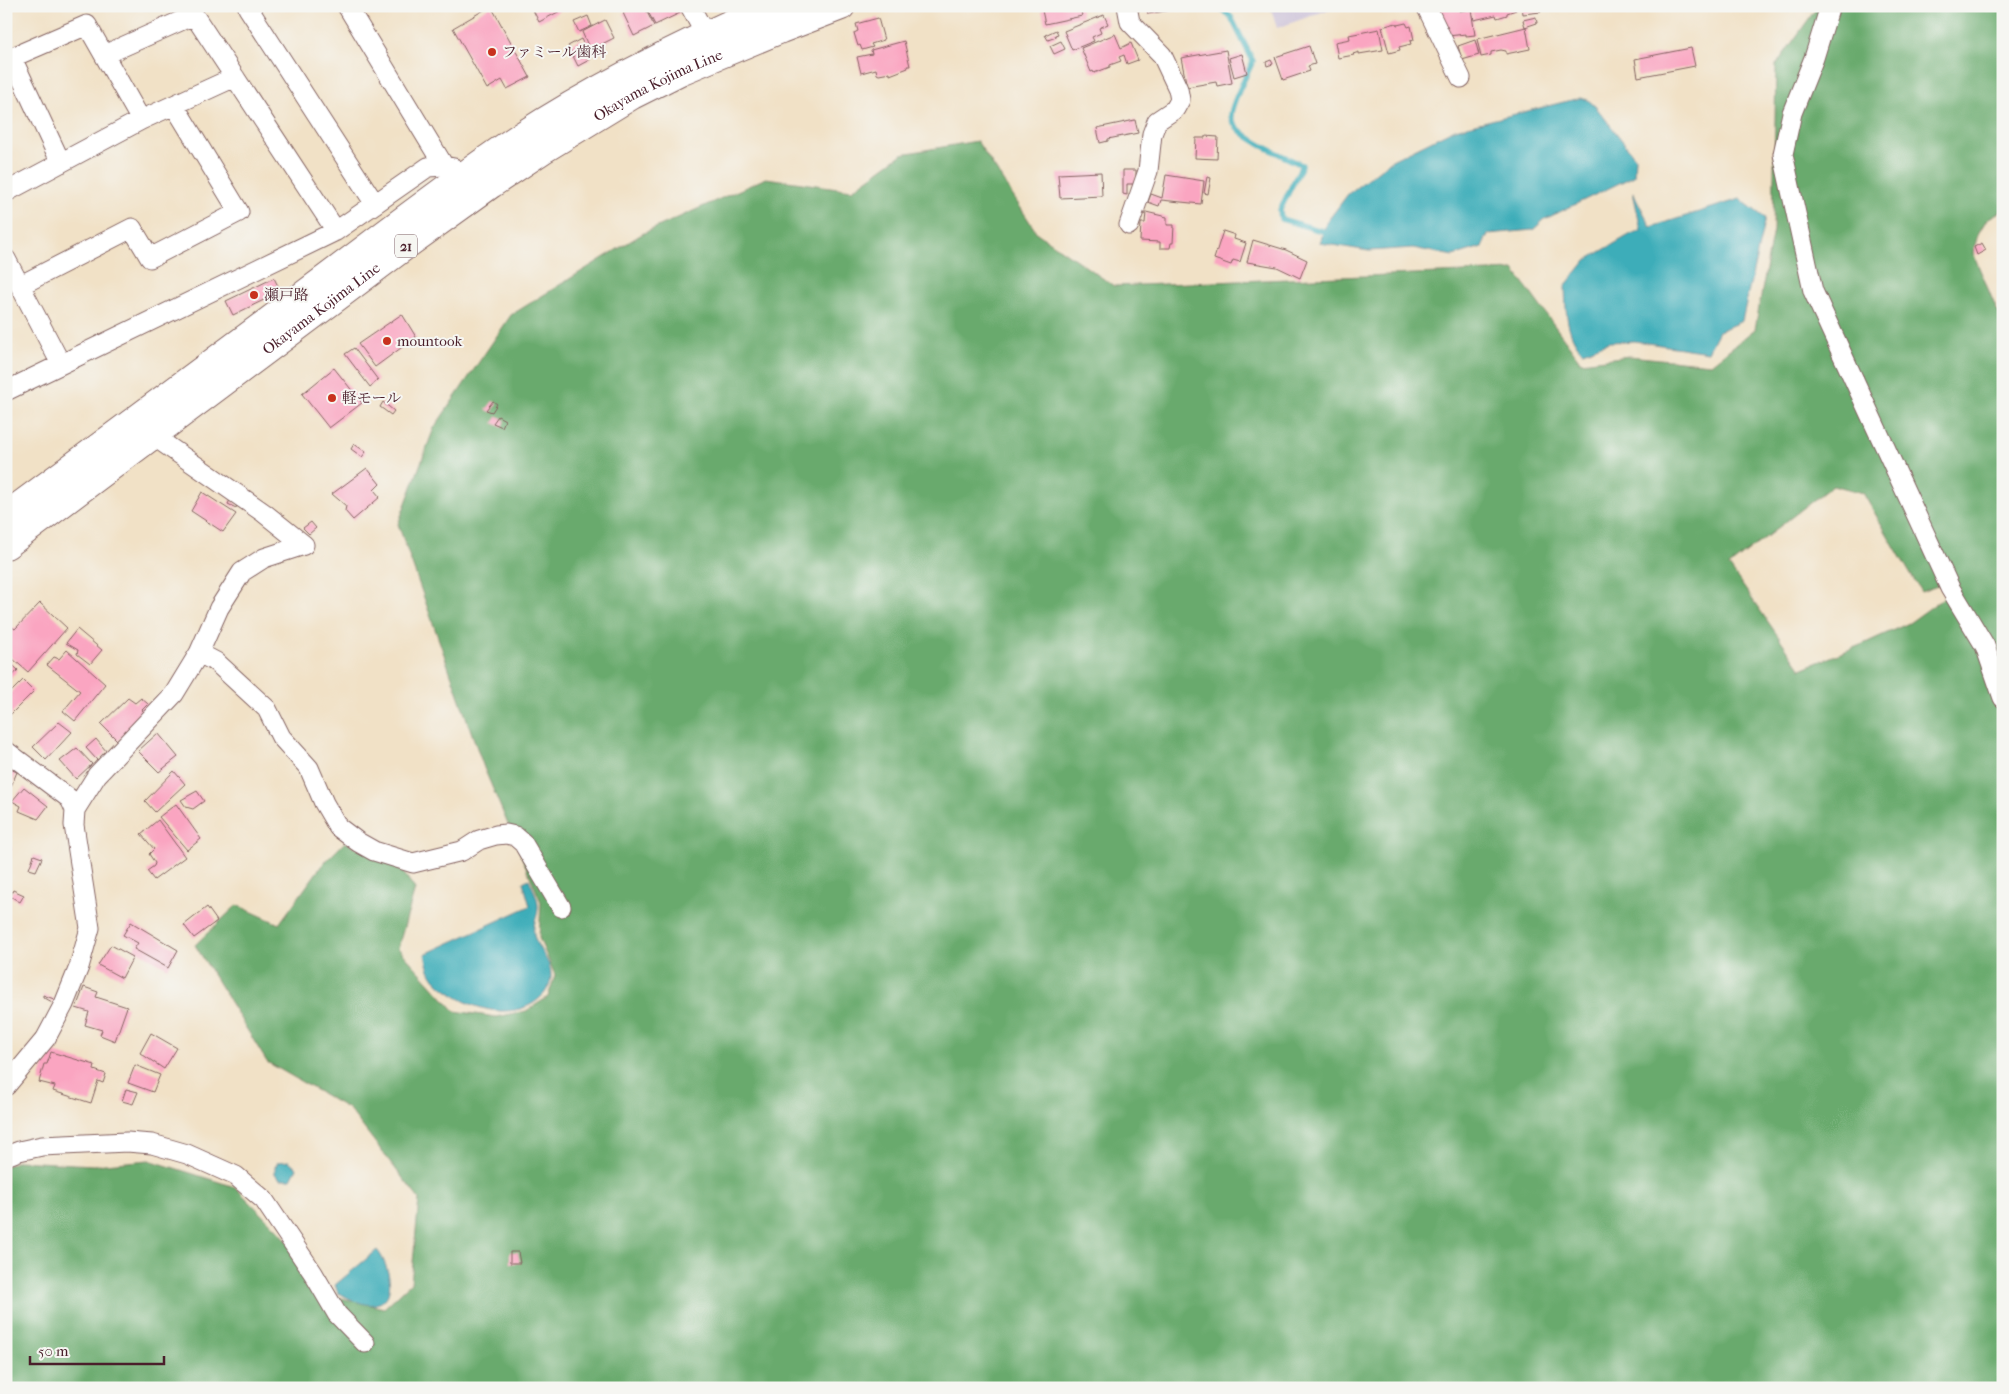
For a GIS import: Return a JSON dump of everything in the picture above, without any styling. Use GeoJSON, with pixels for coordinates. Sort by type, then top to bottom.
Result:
{"type":"FeatureCollection","features":[{"type":"Feature","properties":{"kind":"main road","name":"Okayama Kojima Line"},"geometry":{"type":"LineString","coordinates":[[6,516],[175,405],[469,174],[517,140],[643,65],[706,34],[771,6]]}},
{"type":"Feature","properties":{"kind":"main road","name":"Okayama Kojima Line"},"geometry":{"type":"LineString","coordinates":[[469,174],[588,121],[632,95],[731,49],[841,6]]}},
{"type":"Feature","properties":{"kind":"main road","name":"Okayama Kojima Line"},"geometry":{"type":"LineString","coordinates":[[6,545],[154,434],[175,405]]}},
{"type":"Feature","properties":{"kind":"street"},"geometry":{"type":"LineString","coordinates":[[252,6],[248,8],[375,204]]}},
{"type":"Feature","properties":{"kind":"street"},"geometry":{"type":"LineString","coordinates":[[347,6],[469,174]]}},
{"type":"Feature","properties":{"kind":"street"},"geometry":{"type":"LineString","coordinates":[[690,6],[706,34]]}},
{"type":"Feature","properties":{"kind":"street"},"geometry":{"type":"LineString","coordinates":[[1127,6],[1130,22],[1162,56],[1178,89],[1180,100],[1175,109],[1157,121],[1152,134],[1148,171],[1129,225]]}},
{"type":"Feature","properties":{"kind":"street"},"geometry":{"type":"LineString","coordinates":[[1426,6],[1461,78]]}},
{"type":"Feature","properties":{"kind":"street"},"geometry":{"type":"LineString","coordinates":[[1830,6],[1814,58],[1792,113],[1784,154],[1813,292],[1950,588],[1985,646],[2003,698]]}},
{"type":"Feature","properties":{"kind":"street"},"geometry":{"type":"LineString","coordinates":[[104,56],[191,10],[336,231]]}},
{"type":"Feature","properties":{"kind":"street"},"geometry":{"type":"LineString","coordinates":[[61,163],[9,59],[87,25],[141,120]]}},
{"type":"Feature","properties":{"kind":"street"},"geometry":{"type":"LineString","coordinates":[[6,192],[141,120],[235,77]]}},
{"type":"Feature","properties":{"kind":"street"},"geometry":{"type":"LineString","coordinates":[[21,285],[132,228],[150,258],[239,212],[174,105]]}},
{"type":"Feature","properties":{"kind":"street"},"geometry":{"type":"LineString","coordinates":[[6,391],[336,231],[428,168],[469,174]]}},
{"type":"Feature","properties":{"kind":"street"},"geometry":{"type":"LineString","coordinates":[[6,259],[61,364]]}},
{"type":"Feature","properties":{"kind":"street"},"geometry":{"type":"LineString","coordinates":[[75,810],[97,775],[174,694],[199,653],[219,608],[242,572],[264,558],[304,545],[264,513],[159,440],[154,434]]}},
{"type":"Feature","properties":{"kind":"street"},"geometry":{"type":"LineString","coordinates":[[199,653],[216,662],[267,709],[281,737],[309,768],[324,803],[338,827],[358,842],[381,853],[413,863],[462,851],[478,840],[496,835],[506,834],[515,836],[524,843],[561,907]]}},
{"type":"Feature","properties":{"kind":"street"},"geometry":{"type":"LineString","coordinates":[[6,751],[70,799],[75,810],[74,825],[90,928],[79,967],[64,1004],[46,1038],[6,1086]]}},
{"type":"Feature","properties":{"kind":"street"},"geometry":{"type":"LineString","coordinates":[[6,1156],[42,1146],[127,1142],[152,1144],[187,1154],[236,1176],[264,1200],[313,1273],[337,1314],[365,1343]]}},
{"type":"Feature","properties":{"kind":"shaded area"},"geometry":{"type":"Polygon","coordinates":[[[1270,6],[1339,6],[1277,28],[1270,6]]]}},
{"type":"Feature","properties":{"kind":"green space"},"geometry":{"type":"Polygon","coordinates":[[[1818,6],[2003,6],[2003,210],[1987,219],[1978,234],[1973,253],[2003,320],[2003,1388],[6,1388],[6,1166],[18,1161],[94,1165],[149,1160],[235,1187],[278,1230],[337,1297],[384,1308],[411,1283],[419,1199],[349,1109],[267,1062],[195,945],[237,905],[279,924],[322,865],[345,842],[400,868],[415,889],[398,948],[455,1011],[496,1017],[526,1011],[548,997],[555,975],[539,938],[541,902],[484,768],[398,524],[434,428],[511,315],[642,234],[766,178],[852,190],[902,154],[977,141],[1037,233],[1114,286],[1514,270],[1581,362],[1629,356],[1711,364],[1755,329],[1773,230],[1776,65],[1818,6]],[[1833,485],[1729,566],[1801,669],[1909,623],[1945,597],[1940,585],[1921,592],[1863,493],[1833,485]]]}},
{"type":"Feature","properties":{"kind":"water"},"geometry":{"type":"Polygon","coordinates":[[[1580,98],[1588,100],[1596,107],[1635,157],[1634,176],[1545,219],[1533,230],[1488,234],[1482,247],[1453,256],[1413,248],[1369,251],[1320,243],[1326,223],[1348,194],[1392,160],[1455,129],[1580,98]]]}},
{"type":"Feature","properties":{"kind":"water"},"geometry":{"type":"Polygon","coordinates":[[[1633,192],[1651,227],[1740,199],[1765,218],[1742,321],[1719,331],[1708,352],[1634,341],[1609,342],[1583,352],[1573,337],[1568,321],[1565,286],[1586,260],[1641,230],[1633,192]]]}},
{"type":"Feature","properties":{"kind":"water"},"geometry":{"type":"Polygon","coordinates":[[[529,879],[538,902],[534,935],[551,971],[549,985],[539,999],[520,1009],[495,1011],[469,1004],[437,982],[432,976],[425,954],[530,906],[523,882],[529,879]]]}},
{"type":"Feature","properties":{"kind":"water"},"geometry":{"type":"Polygon","coordinates":[[[289,1161],[297,1168],[291,1179],[280,1179],[275,1174],[275,1167],[278,1162],[289,1161]]]}},
{"type":"Feature","properties":{"kind":"water"},"geometry":{"type":"Polygon","coordinates":[[[377,1250],[384,1262],[389,1279],[390,1288],[388,1295],[383,1301],[371,1305],[357,1302],[338,1293],[335,1285],[377,1250]]]}},
{"type":"Feature","properties":{"kind":"building","name":"ファミール歯科"},"geometry":{"type":"Polygon","coordinates":[[[491,6],[530,77],[507,89],[502,80],[487,89],[453,28],[491,6]]]}},
{"type":"Feature","properties":{"kind":"building"},"geometry":{"type":"Polygon","coordinates":[[[542,6],[558,6],[560,11],[539,22],[533,10],[542,6]]]}},
{"type":"Feature","properties":{"kind":"building"},"geometry":{"type":"Polygon","coordinates":[[[636,6],[644,6],[654,26],[634,36],[623,13],[636,6]]]}},
{"type":"Feature","properties":{"kind":"building"},"geometry":{"type":"Polygon","coordinates":[[[645,6],[676,6],[680,13],[655,25],[645,6]]]}},
{"type":"Feature","properties":{"kind":"building"},"geometry":{"type":"Polygon","coordinates":[[[1041,6],[1080,6],[1082,16],[1045,24],[1041,6]]]}},
{"type":"Feature","properties":{"kind":"building"},"geometry":{"type":"Polygon","coordinates":[[[1134,6],[1183,6],[1183,8],[1148,14],[1147,9],[1134,11],[1134,6]]]}},
{"type":"Feature","properties":{"kind":"building"},"geometry":{"type":"Polygon","coordinates":[[[1438,6],[1460,6],[1460,11],[1471,9],[1475,35],[1448,36],[1446,25],[1441,26],[1431,9],[1438,8],[1438,6]]]}},
{"type":"Feature","properties":{"kind":"building"},"geometry":{"type":"Polygon","coordinates":[[[1471,6],[1515,6],[1516,10],[1497,18],[1496,15],[1474,20],[1471,6]]]}},
{"type":"Feature","properties":{"kind":"building"},"geometry":{"type":"Polygon","coordinates":[[[1522,6],[1540,6],[1541,12],[1523,14],[1522,6]]]}},
{"type":"Feature","properties":{"kind":"building"},"geometry":{"type":"Polygon","coordinates":[[[1104,15],[1108,24],[1099,28],[1101,33],[1092,37],[1094,41],[1072,50],[1064,31],[1104,15]]]}},
{"type":"Feature","properties":{"kind":"building"},"geometry":{"type":"Polygon","coordinates":[[[588,16],[592,26],[579,32],[574,22],[588,16]]]}},
{"type":"Feature","properties":{"kind":"building"},"geometry":{"type":"Polygon","coordinates":[[[1536,17],[1537,23],[1525,27],[1523,20],[1536,17]]]}},
{"type":"Feature","properties":{"kind":"building"},"geometry":{"type":"Polygon","coordinates":[[[878,18],[884,40],[871,44],[873,47],[862,50],[860,45],[858,46],[854,33],[858,31],[856,24],[878,18]]]}},
{"type":"Feature","properties":{"kind":"building"},"geometry":{"type":"Polygon","coordinates":[[[605,20],[614,38],[590,50],[582,32],[605,20]]]}},
{"type":"Feature","properties":{"kind":"building"},"geometry":{"type":"Polygon","coordinates":[[[1396,23],[1397,25],[1406,23],[1408,27],[1411,26],[1414,40],[1410,41],[1411,44],[1399,47],[1400,50],[1389,53],[1382,27],[1396,23]]]}},
{"type":"Feature","properties":{"kind":"building"},"geometry":{"type":"Polygon","coordinates":[[[1526,27],[1530,49],[1506,54],[1506,51],[1501,50],[1481,57],[1477,39],[1526,27]]]}},
{"type":"Feature","properties":{"kind":"building"},"geometry":{"type":"Polygon","coordinates":[[[1379,29],[1383,50],[1359,54],[1359,52],[1354,55],[1338,58],[1335,42],[1350,39],[1349,35],[1379,29]]]}},
{"type":"Feature","properties":{"kind":"building"},"geometry":{"type":"Polygon","coordinates":[[[1056,30],[1058,34],[1055,35],[1056,37],[1048,40],[1045,35],[1056,30]]]}},
{"type":"Feature","properties":{"kind":"building"},"geometry":{"type":"Polygon","coordinates":[[[1115,34],[1121,48],[1131,43],[1138,60],[1127,64],[1124,55],[1119,57],[1121,61],[1110,65],[1110,67],[1094,73],[1093,71],[1091,72],[1081,48],[1115,34]]]}},
{"type":"Feature","properties":{"kind":"building"},"geometry":{"type":"Polygon","coordinates":[[[581,39],[591,59],[578,66],[568,46],[581,39]]]}},
{"type":"Feature","properties":{"kind":"building"},"geometry":{"type":"Polygon","coordinates":[[[1475,40],[1479,55],[1462,60],[1458,46],[1475,40]]]}},
{"type":"Feature","properties":{"kind":"building"},"geometry":{"type":"Polygon","coordinates":[[[904,41],[910,66],[907,66],[908,68],[890,75],[890,73],[879,75],[876,69],[861,73],[857,57],[872,54],[871,50],[904,41]]]}},
{"type":"Feature","properties":{"kind":"building"},"geometry":{"type":"Polygon","coordinates":[[[1061,41],[1065,49],[1054,54],[1050,46],[1061,41]]]}},
{"type":"Feature","properties":{"kind":"building"},"geometry":{"type":"Polygon","coordinates":[[[1309,46],[1315,64],[1308,66],[1310,71],[1283,80],[1275,57],[1309,46]]]}},
{"type":"Feature","properties":{"kind":"building"},"geometry":{"type":"Polygon","coordinates":[[[1691,48],[1695,66],[1638,77],[1635,59],[1691,48]]]}},
{"type":"Feature","properties":{"kind":"building"},"geometry":{"type":"Polygon","coordinates":[[[1226,50],[1232,83],[1217,86],[1216,82],[1187,87],[1181,58],[1226,50]]]}},
{"type":"Feature","properties":{"kind":"building"},"geometry":{"type":"Polygon","coordinates":[[[1242,54],[1247,73],[1234,77],[1229,58],[1242,54]]]}},
{"type":"Feature","properties":{"kind":"building"},"geometry":{"type":"Polygon","coordinates":[[[1271,60],[1273,64],[1267,66],[1266,62],[1271,60]]]}},
{"type":"Feature","properties":{"kind":"building"},"geometry":{"type":"Polygon","coordinates":[[[1135,120],[1138,133],[1108,139],[1108,141],[1100,143],[1097,128],[1135,120]]]}},
{"type":"Feature","properties":{"kind":"building"},"geometry":{"type":"Polygon","coordinates":[[[1205,136],[1218,137],[1217,159],[1195,158],[1196,138],[1205,138],[1205,136]]]}},
{"type":"Feature","properties":{"kind":"building"},"geometry":{"type":"Polygon","coordinates":[[[1123,170],[1136,170],[1136,184],[1127,184],[1127,195],[1123,194],[1123,170]]]}},
{"type":"Feature","properties":{"kind":"building"},"geometry":{"type":"Polygon","coordinates":[[[1101,172],[1102,196],[1060,198],[1058,174],[1101,172]]]}},
{"type":"Feature","properties":{"kind":"building"},"geometry":{"type":"Polygon","coordinates":[[[1166,175],[1204,181],[1201,204],[1161,200],[1159,206],[1148,202],[1151,194],[1162,198],[1166,175]]]}},
{"type":"Feature","properties":{"kind":"building"},"geometry":{"type":"Polygon","coordinates":[[[1207,177],[1211,178],[1208,194],[1204,193],[1207,177]]]}},
{"type":"Feature","properties":{"kind":"building"},"geometry":{"type":"Polygon","coordinates":[[[1146,212],[1167,217],[1167,225],[1174,225],[1173,243],[1171,243],[1170,248],[1160,248],[1160,242],[1140,241],[1141,223],[1145,223],[1146,212]]]}},
{"type":"Feature","properties":{"kind":"building"},"geometry":{"type":"Polygon","coordinates":[[[1223,231],[1235,235],[1234,239],[1246,243],[1240,262],[1233,260],[1231,265],[1214,259],[1223,231]]]}},
{"type":"Feature","properties":{"kind":"building"},"geometry":{"type":"Polygon","coordinates":[[[1253,240],[1286,250],[1307,260],[1300,278],[1277,267],[1247,262],[1253,240]]]}},
{"type":"Feature","properties":{"kind":"building"},"geometry":{"type":"Polygon","coordinates":[[[1982,243],[1986,250],[1977,255],[1974,247],[1982,243]]]}},
{"type":"Feature","properties":{"kind":"building","name":"瀬戸路"},"geometry":{"type":"Polygon","coordinates":[[[274,278],[279,288],[268,293],[270,297],[233,315],[226,301],[274,278]]]}},
{"type":"Feature","properties":{"kind":"building","name":"mountook"},"geometry":{"type":"Polygon","coordinates":[[[402,314],[416,337],[375,367],[358,344],[402,314]]]}},
{"type":"Feature","properties":{"kind":"building"},"geometry":{"type":"Polygon","coordinates":[[[354,348],[378,380],[370,387],[345,354],[354,348]]]}},
{"type":"Feature","properties":{"kind":"building","name":"軽モール"},"geometry":{"type":"Polygon","coordinates":[[[334,368],[362,403],[329,428],[302,394],[334,368]]]}},
{"type":"Feature","properties":{"kind":"building"},"geometry":{"type":"Polygon","coordinates":[[[493,401],[497,404],[492,412],[486,410],[493,401]]]}},
{"type":"Feature","properties":{"kind":"building"},"geometry":{"type":"Polygon","coordinates":[[[383,402],[394,411],[391,415],[380,407],[383,402]]]}},
{"type":"Feature","properties":{"kind":"building"},"geometry":{"type":"Polygon","coordinates":[[[498,416],[505,420],[502,427],[493,423],[498,416]]]}},
{"type":"Feature","properties":{"kind":"building"},"geometry":{"type":"Polygon","coordinates":[[[354,444],[366,452],[362,457],[351,449],[354,444]]]}},
{"type":"Feature","properties":{"kind":"building"},"geometry":{"type":"Polygon","coordinates":[[[367,468],[380,484],[374,490],[380,497],[353,520],[345,511],[346,506],[332,494],[367,468]]]}},
{"type":"Feature","properties":{"kind":"building"},"geometry":{"type":"Polygon","coordinates":[[[202,492],[236,514],[223,532],[191,511],[202,492]]]}},
{"type":"Feature","properties":{"kind":"building"},"geometry":{"type":"Polygon","coordinates":[[[230,500],[237,504],[236,508],[228,504],[230,500]]]}},
{"type":"Feature","properties":{"kind":"building"},"geometry":{"type":"Polygon","coordinates":[[[311,522],[316,528],[309,534],[303,528],[311,522]]]}},
{"type":"Feature","properties":{"kind":"building"},"geometry":{"type":"Polygon","coordinates":[[[40,603],[67,628],[28,672],[6,653],[6,630],[10,626],[15,629],[40,603]]]}},
{"type":"Feature","properties":{"kind":"building"},"geometry":{"type":"Polygon","coordinates":[[[77,629],[102,650],[90,664],[77,654],[78,650],[66,643],[77,629]]]}},
{"type":"Feature","properties":{"kind":"building"},"geometry":{"type":"Polygon","coordinates":[[[67,650],[105,684],[75,721],[63,711],[80,691],[47,665],[54,657],[59,659],[67,650]]]}},
{"type":"Feature","properties":{"kind":"building"},"geometry":{"type":"Polygon","coordinates":[[[6,659],[18,670],[6,683],[6,659]]]}},
{"type":"Feature","properties":{"kind":"building"},"geometry":{"type":"Polygon","coordinates":[[[23,680],[34,691],[6,719],[6,697],[23,680]]]}},
{"type":"Feature","properties":{"kind":"building"},"geometry":{"type":"Polygon","coordinates":[[[128,698],[135,703],[141,698],[148,704],[142,710],[145,713],[118,741],[101,724],[128,698]]]}},
{"type":"Feature","properties":{"kind":"building"},"geometry":{"type":"Polygon","coordinates":[[[59,722],[72,732],[46,760],[33,747],[59,722]]]}},
{"type":"Feature","properties":{"kind":"building"},"geometry":{"type":"Polygon","coordinates":[[[158,733],[178,757],[159,772],[138,751],[158,733]]]}},
{"type":"Feature","properties":{"kind":"building"},"geometry":{"type":"Polygon","coordinates":[[[96,739],[107,752],[97,760],[86,748],[96,739]]]}},
{"type":"Feature","properties":{"kind":"building"},"geometry":{"type":"Polygon","coordinates":[[[77,748],[92,764],[76,779],[60,761],[77,748]]]}},
{"type":"Feature","properties":{"kind":"building"},"geometry":{"type":"Polygon","coordinates":[[[6,767],[17,772],[9,791],[6,790],[6,767]]]}},
{"type":"Feature","properties":{"kind":"building"},"geometry":{"type":"Polygon","coordinates":[[[174,771],[185,784],[155,812],[145,801],[174,771]]]}},
{"type":"Feature","properties":{"kind":"building"},"geometry":{"type":"Polygon","coordinates":[[[24,787],[48,806],[38,819],[19,811],[21,806],[12,801],[24,787]]]}},
{"type":"Feature","properties":{"kind":"building"},"geometry":{"type":"Polygon","coordinates":[[[197,791],[204,801],[193,809],[186,807],[181,800],[197,791]]]}},
{"type":"Feature","properties":{"kind":"building"},"geometry":{"type":"Polygon","coordinates":[[[176,804],[201,839],[187,850],[159,817],[176,804]]]}},
{"type":"Feature","properties":{"kind":"building"},"geometry":{"type":"Polygon","coordinates":[[[158,820],[185,857],[154,880],[147,871],[155,863],[149,854],[154,849],[141,834],[158,820]]]}},
{"type":"Feature","properties":{"kind":"building"},"geometry":{"type":"Polygon","coordinates":[[[6,846],[12,848],[6,860],[6,846]]]}},
{"type":"Feature","properties":{"kind":"building"},"geometry":{"type":"Polygon","coordinates":[[[34,855],[42,858],[36,871],[29,869],[34,855]]]}},
{"type":"Feature","properties":{"kind":"building"},"geometry":{"type":"Polygon","coordinates":[[[13,890],[24,895],[20,902],[10,896],[13,890]]]}},
{"type":"Feature","properties":{"kind":"building"},"geometry":{"type":"Polygon","coordinates":[[[207,907],[217,921],[194,938],[184,925],[207,907]]]}},
{"type":"Feature","properties":{"kind":"building"},"geometry":{"type":"Polygon","coordinates":[[[131,922],[178,950],[168,968],[134,949],[138,943],[123,935],[131,922]]]}},
{"type":"Feature","properties":{"kind":"building"},"geometry":{"type":"Polygon","coordinates":[[[111,945],[133,957],[122,978],[98,965],[111,945]]]}},
{"type":"Feature","properties":{"kind":"building"},"geometry":{"type":"Polygon","coordinates":[[[84,987],[98,992],[96,997],[127,1007],[115,1041],[100,1035],[102,1030],[85,1025],[89,1012],[76,1008],[84,987]]]}},
{"type":"Feature","properties":{"kind":"building"},"geometry":{"type":"Polygon","coordinates":[[[43,995],[54,999],[54,1003],[43,997],[43,995]]]}},
{"type":"Feature","properties":{"kind":"building"},"geometry":{"type":"Polygon","coordinates":[[[151,1033],[177,1048],[164,1069],[140,1053],[151,1033]]]}},
{"type":"Feature","properties":{"kind":"building"},"geometry":{"type":"Polygon","coordinates":[[[51,1052],[95,1065],[94,1070],[106,1074],[103,1083],[98,1081],[91,1103],[53,1091],[55,1086],[39,1082],[44,1064],[47,1064],[51,1052]]]}},
{"type":"Feature","properties":{"kind":"building"},"geometry":{"type":"Polygon","coordinates":[[[135,1065],[160,1075],[153,1092],[128,1083],[135,1065]]]}},
{"type":"Feature","properties":{"kind":"building"},"geometry":{"type":"Polygon","coordinates":[[[126,1089],[138,1092],[133,1104],[122,1101],[126,1089]]]}},
{"type":"Feature","properties":{"kind":"building"},"geometry":{"type":"Polygon","coordinates":[[[510,1252],[518,1252],[520,1263],[510,1263],[510,1252]]]}},
{"type":"Feature","properties":{"kind":"waterway"},"geometry":{"type":"LineString","coordinates":[[1219,6],[1231,17],[1253,61],[1234,103],[1231,115],[1234,123],[1249,138],[1302,165],[1280,210],[1281,219],[1329,233]]}},
{"type":"Feature","properties":{"kind":"place","name":"ファミール歯科"},"geometry":{"type":"Point","coordinates":[492,52]}},
{"type":"Feature","properties":{"kind":"place","name":"瀬戸路"},"geometry":{"type":"Point","coordinates":[254,295]}},
{"type":"Feature","properties":{"kind":"place","name":"mountook"},"geometry":{"type":"Point","coordinates":[387,341]}},
{"type":"Feature","properties":{"kind":"place","name":"軽モール"},"geometry":{"type":"Point","coordinates":[332,398]}}]}
